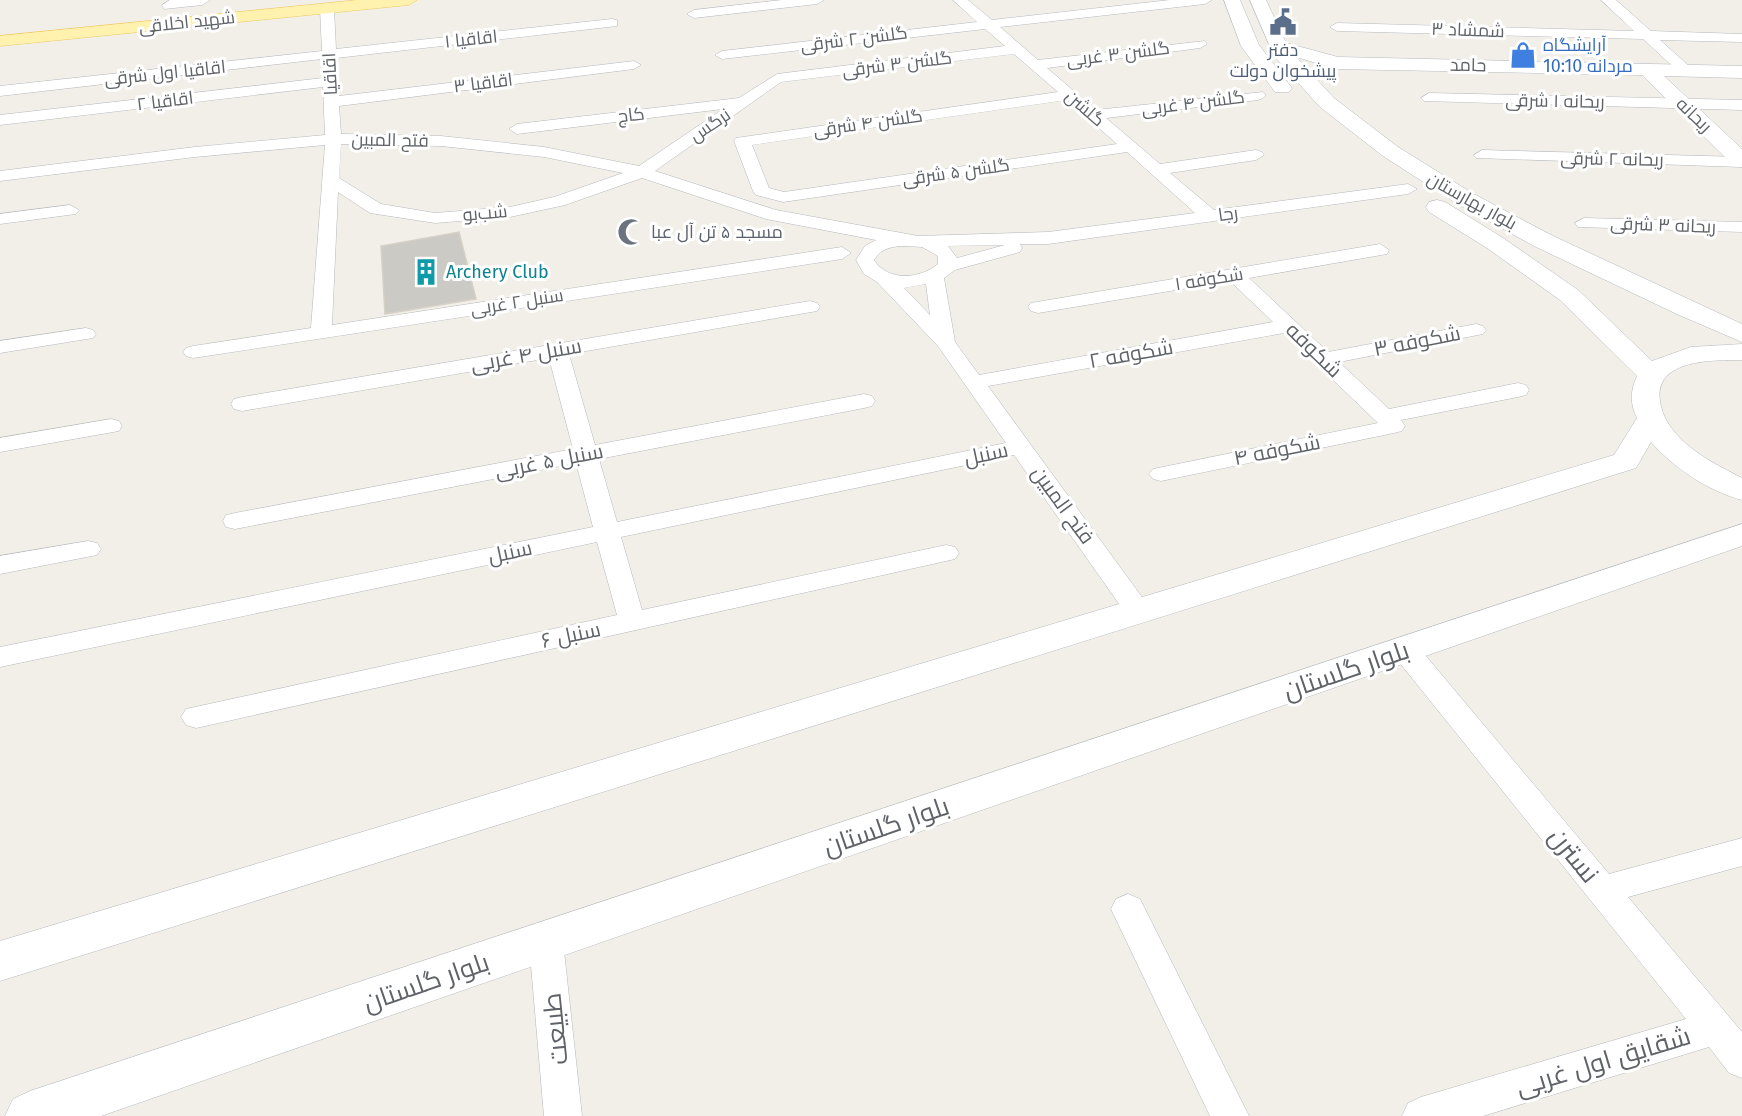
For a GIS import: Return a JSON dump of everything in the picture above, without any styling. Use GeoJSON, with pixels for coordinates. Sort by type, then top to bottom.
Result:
{"type":"FeatureCollection","features":[{"type":"Feature","properties":{"kind":"main road","name":"شهید اخلاقی"},"geometry":{"type":"LineString","coordinates":[[0,40],[409,0]]}},
{"type":"Feature","properties":{"kind":"main road","name":"بلوار بهارستان"},"geometry":{"type":"LineString","coordinates":[[1232,0],[1250,46],[1338,138],[1408,189],[1495,243],[1569,295],[1651,375]]}},
{"type":"Feature","properties":{"kind":"main road","name":"بلوار بهارستان"},"geometry":{"type":"LineString","coordinates":[[1258,0],[1303,99],[1366,134],[1436,184],[1533,235],[1742,334]]}},
{"type":"Feature","properties":{"kind":"main road","name":"شهید اخلاقی"},"geometry":{"type":"LineString","coordinates":[[164,6],[208,1]]}},
{"type":"Feature","properties":{"kind":"main road","name":"حامد"},"geometry":{"type":"LineString","coordinates":[[1278,46],[1337,63],[1742,72]]}},
{"type":"Feature","properties":{"kind":"main road"},"geometry":{"type":"LineString","coordinates":[[1303,99],[1321,75],[1337,63]]}},
{"type":"Feature","properties":{"kind":"main road","name":"ریحانه"},"geometry":{"type":"LineString","coordinates":[[1646,69],[1742,162]]}},
{"type":"Feature","properties":{"kind":"main road"},"geometry":{"type":"LineString","coordinates":[[1742,352],[1705,352],[1672,360],[1651,375],[1642,395],[1650,420],[1672,447],[1709,474],[1742,490]]}},
{"type":"Feature","properties":{"kind":"main road"},"geometry":{"type":"LineString","coordinates":[[0,961],[1625,461],[1650,420]]}},
{"type":"Feature","properties":{"kind":"main road","name":"بلوار گلستان"},"geometry":{"type":"LineString","coordinates":[[30,1116],[1742,536]]}},
{"type":"Feature","properties":{"kind":"street"},"geometry":{"type":"LineString","coordinates":[[694,14],[817,0]]}},
{"type":"Feature","properties":{"kind":"street","name":"گلشن"},"geometry":{"type":"LineString","coordinates":[[960,0],[1210,216]]}},
{"type":"Feature","properties":{"kind":"street","name":"گلشن ۲ شرقی"},"geometry":{"type":"LineString","coordinates":[[722,55],[986,23],[1205,0]]}},
{"type":"Feature","properties":{"kind":"street"},"geometry":{"type":"LineString","coordinates":[[1608,0],[1684,70]]}},
{"type":"Feature","properties":{"kind":"street","name":"اقاقیا"},"geometry":{"type":"LineString","coordinates":[[321,333],[333,139],[327,9]]}},
{"type":"Feature","properties":{"kind":"street","name":"اقاقیا ۱"},"geometry":{"type":"LineString","coordinates":[[329,54],[612,23]]}},
{"type":"Feature","properties":{"kind":"street","name":"شمشاد ۳"},"geometry":{"type":"LineString","coordinates":[[1338,27],[1742,38]]}},
{"type":"Feature","properties":{"kind":"street","name":"گلشن ۳ غربی"},"geometry":{"type":"LineString","coordinates":[[1035,65],[1200,44]]}},
{"type":"Feature","properties":{"kind":"street","name":"گلشن ۳ شرقی"},"geometry":{"type":"LineString","coordinates":[[777,78],[1017,49]]}},
{"type":"Feature","properties":{"kind":"street","name":"اقاقیا اول شرقی"},"geometry":{"type":"LineString","coordinates":[[0,92],[329,54]]}},
{"type":"Feature","properties":{"kind":"street","name":"اقاقیا ۳"},"geometry":{"type":"LineString","coordinates":[[331,102],[634,65]]}},
{"type":"Feature","properties":{"kind":"street","name":"نرگس"},"geometry":{"type":"LineString","coordinates":[[642,172],[777,78]]}},
{"type":"Feature","properties":{"kind":"street","name":"اقاقیا ۲"},"geometry":{"type":"LineString","coordinates":[[0,120],[330,82]]}},
{"type":"Feature","properties":{"kind":"street","name":"گلشن ۴ شرقی"},"geometry":{"type":"LineString","coordinates":[[783,197],[762,192],[742,141],[1069,95]]}},
{"type":"Feature","properties":{"kind":"street","name":"گلشن ۴ غربی"},"geometry":{"type":"LineString","coordinates":[[1092,115],[1258,95]]}},
{"type":"Feature","properties":{"kind":"street","name":"ریحانه ۱ شرقی"},"geometry":{"type":"LineString","coordinates":[[1429,98],[1742,105]]}},
{"type":"Feature","properties":{"kind":"street","name":"کاج"},"geometry":{"type":"LineString","coordinates":[[517,129],[745,101]]}},
{"type":"Feature","properties":{"kind":"street","name":"فتح المبین"},"geometry":{"type":"LineString","coordinates":[[0,176],[195,152],[333,139],[441,141],[544,152],[642,172],[772,215]]}},
{"type":"Feature","properties":{"kind":"street","name":"گلشن ۵ شرقی"},"geometry":{"type":"LineString","coordinates":[[783,197],[1130,147]]}},
{"type":"Feature","properties":{"kind":"street"},"geometry":{"type":"LineString","coordinates":[[1157,170],[1256,155]]}},
{"type":"Feature","properties":{"kind":"street","name":"ریحانه ۲ شرقی"},"geometry":{"type":"LineString","coordinates":[[1482,155],[1742,162]]}},
{"type":"Feature","properties":{"kind":"street","name":"شب‌بو"},"geometry":{"type":"LineString","coordinates":[[331,180],[376,209],[435,218],[510,212],[560,201],[642,172]]}},
{"type":"Feature","properties":{"kind":"street","name":"رجا"},"geometry":{"type":"LineString","coordinates":[[1048,238],[1408,189]]}},
{"type":"Feature","properties":{"kind":"street"},"geometry":{"type":"LineString","coordinates":[[0,219],[70,210]]}},
{"type":"Feature","properties":{"kind":"street"},"geometry":{"type":"LineString","coordinates":[[772,215],[931,243],[947,254],[941,272],[945,342]]}},
{"type":"Feature","properties":{"kind":"street"},"geometry":{"type":"LineString","coordinates":[[772,215],[875,272],[909,281],[1048,238]]}},
{"type":"Feature","properties":{"kind":"street","name":"ریحانه ۳ شرقی"},"geometry":{"type":"LineString","coordinates":[[1584,223],[1742,227]]}},
{"type":"Feature","properties":{"kind":"street"},"geometry":{"type":"LineString","coordinates":[[875,272],[865,260],[873,248],[894,241],[1048,238]]}},
{"type":"Feature","properties":{"kind":"street","name":"شکوفه ۱"},"geometry":{"type":"LineString","coordinates":[[1038,307],[1380,250]]}},
{"type":"Feature","properties":{"kind":"street","name":"سنبل ۲ غربی"},"geometry":{"type":"LineString","coordinates":[[193,352],[842,253]]}},
{"type":"Feature","properties":{"kind":"street","name":"فتح المبین"},"geometry":{"type":"LineString","coordinates":[[875,272],[945,342],[1138,611]]}},
{"type":"Feature","properties":{"kind":"street","name":"شکوفه"},"geometry":{"type":"LineString","coordinates":[[1234,274],[1389,422]]}},
{"type":"Feature","properties":{"kind":"street","name":"سنبل ۴ غربی"},"geometry":{"type":"LineString","coordinates":[[242,404],[810,307]]}},
{"type":"Feature","properties":{"kind":"street","name":"شکوفه ۲"},"geometry":{"type":"LineString","coordinates":[[974,382],[1288,326]]}},
{"type":"Feature","properties":{"kind":"street","name":"شکوفه ۳"},"geometry":{"type":"LineString","coordinates":[[1323,359],[1476,330]]}},
{"type":"Feature","properties":{"kind":"street"},"geometry":{"type":"LineString","coordinates":[[0,346],[86,334]]}},
{"type":"Feature","properties":{"kind":"street"},"geometry":{"type":"LineString","coordinates":[[557,350],[632,622]]}},
{"type":"Feature","properties":{"kind":"street","name":"شکوفه ۴"},"geometry":{"type":"LineString","coordinates":[[1161,474],[1518,390]]}},
{"type":"Feature","properties":{"kind":"street","name":"سنبل ۵ غربی"},"geometry":{"type":"LineString","coordinates":[[235,521],[864,401]]}},
{"type":"Feature","properties":{"kind":"street"},"geometry":{"type":"LineString","coordinates":[[0,445],[111,426]]}},
{"type":"Feature","properties":{"kind":"street","name":"سنبل"},"geometry":{"type":"LineString","coordinates":[[0,657],[1020,447]]}},
{"type":"Feature","properties":{"kind":"street"},"geometry":{"type":"LineString","coordinates":[[0,565],[88,549]]}},
{"type":"Feature","properties":{"kind":"street","name":"سنبل ۶"},"geometry":{"type":"LineString","coordinates":[[196,717],[946,553]]}},
{"type":"Feature","properties":{"kind":"street","name":"نسترن"},"geometry":{"type":"LineString","coordinates":[[1405,650],[1742,1060]]}},
{"type":"Feature","properties":{"kind":"street"},"geometry":{"type":"LineString","coordinates":[[1602,890],[1742,852]]}},
{"type":"Feature","properties":{"kind":"street"},"geometry":{"type":"LineString","coordinates":[[1128,909],[1230,1116]]}},
{"type":"Feature","properties":{"kind":"street","name":"طبیعت"},"geometry":{"type":"LineString","coordinates":[[546,942],[563,1116]]}},
{"type":"Feature","properties":{"kind":"street","name":"شقایق اول غربی"},"geometry":{"type":"LineString","coordinates":[[1421,1116],[1715,1028]]}},
{"type":"Feature","properties":{"kind":"building","name":"Archery Club"},"geometry":{"type":"Polygon","coordinates":[[[459,232],[476,299],[385,314],[381,246],[459,232]]]}},
{"type":"Feature","properties":{"kind":"place","name":"دفتر پیشخوان دولت"},"geometry":{"type":"Point","coordinates":[1283,22]}},
{"type":"Feature","properties":{"kind":"place","name":"آرایشگاه مردانه 10:10"},"geometry":{"type":"Point","coordinates":[1523,55]}},
{"type":"Feature","properties":{"kind":"place","name":"مسجد ۵ تن آل عبا"},"geometry":{"type":"Point","coordinates":[631,232]}},
{"type":"Feature","properties":{"kind":"place","name":"Archery Club"},"geometry":{"type":"Point","coordinates":[426,272]}}]}
